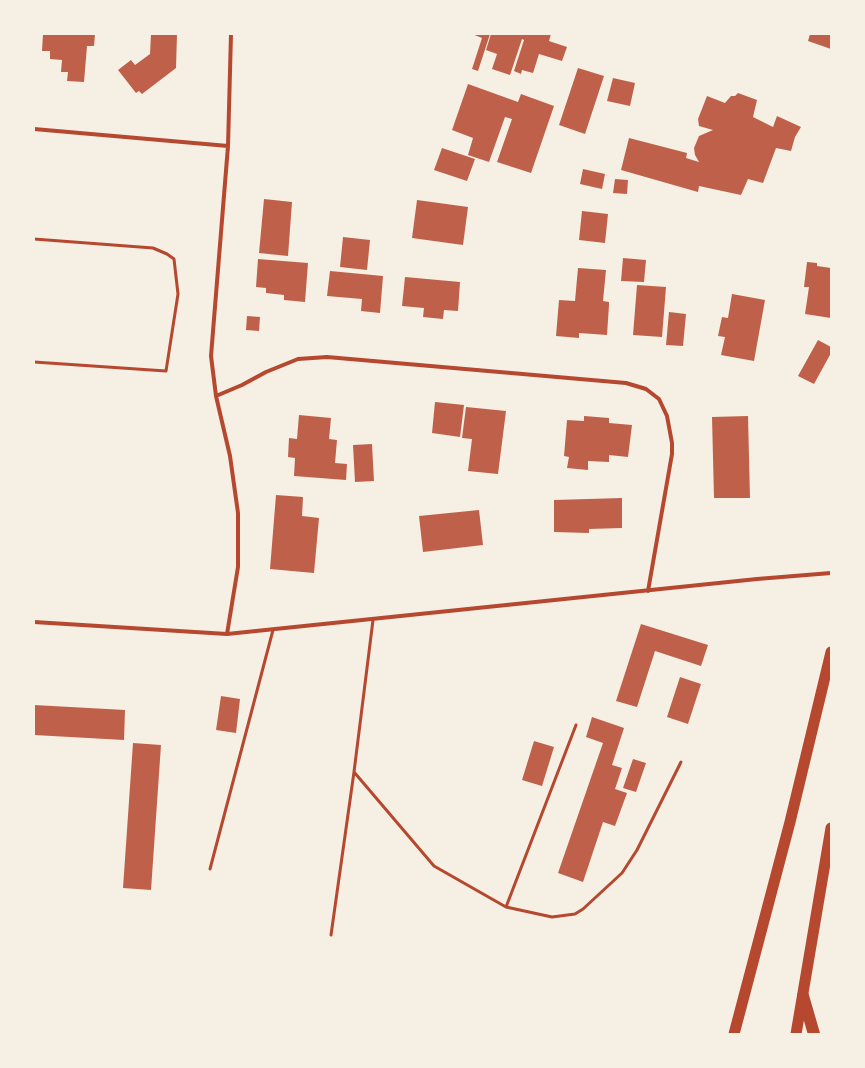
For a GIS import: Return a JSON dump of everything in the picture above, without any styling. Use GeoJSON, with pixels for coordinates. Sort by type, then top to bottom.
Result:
{"type":"FeatureCollection","features":[{"type":"Feature","properties":{"kind":"highway"},"geometry":{"type":"LineString","coordinates":[[734,1034],[790,822],[831,652]]}},
{"type":"Feature","properties":{"kind":"highway"},"geometry":{"type":"LineString","coordinates":[[796,1034],[831,828]]}},
{"type":"Feature","properties":{"kind":"highway"},"geometry":{"type":"LineString","coordinates":[[803,996],[814,1034]]}},
{"type":"Feature","properties":{"kind":"street"},"geometry":{"type":"LineString","coordinates":[[227,634],[238,567],[238,513],[230,456],[216,396],[211,356],[228,146],[231,34]]}},
{"type":"Feature","properties":{"kind":"street"},"geometry":{"type":"LineString","coordinates":[[34,129],[228,146]]}},
{"type":"Feature","properties":{"kind":"street"},"geometry":{"type":"LineString","coordinates":[[216,396],[242,385],[266,372],[298,360],[327,357],[626,383],[646,389],[659,399],[668,416],[672,443],[672,454],[648,591]]}},
{"type":"Feature","properties":{"kind":"street"},"geometry":{"type":"LineString","coordinates":[[34,622],[227,634],[831,573]]}},
{"type":"Feature","properties":{"kind":"lane"},"geometry":{"type":"LineString","coordinates":[[34,239],[153,248],[174,259],[178,294],[166,371],[34,362]]}},
{"type":"Feature","properties":{"kind":"lane"},"geometry":{"type":"LineString","coordinates":[[331,935],[354,772],[373,620]]}},
{"type":"Feature","properties":{"kind":"lane"},"geometry":{"type":"LineString","coordinates":[[210,869],[273,630]]}},
{"type":"Feature","properties":{"kind":"lane"},"geometry":{"type":"LineString","coordinates":[[506,907],[576,725]]}},
{"type":"Feature","properties":{"kind":"lane"},"geometry":{"type":"LineString","coordinates":[[354,772],[434,866],[506,907],[552,917],[575,914],[583,909],[622,872],[637,850],[681,762]]}},
{"type":"Feature","properties":{"kind":"building"},"geometry":{"type":"Polygon","coordinates":[[[43,34],[95,34],[94,46],[87,46],[84,82],[67,81],[68,72],[61,72],[62,60],[50,59],[50,51],[42,51],[43,34]]]}},
{"type":"Feature","properties":{"kind":"building"},"geometry":{"type":"Polygon","coordinates":[[[151,34],[177,34],[176,68],[142,94],[139,91],[136,93],[118,70],[131,60],[135,65],[150,54],[151,34]]]}},
{"type":"Feature","properties":{"kind":"building"},"geometry":{"type":"Polygon","coordinates":[[[472,34],[490,34],[478,71],[472,69],[482,38],[472,34]]]}},
{"type":"Feature","properties":{"kind":"building"},"geometry":{"type":"Polygon","coordinates":[[[491,34],[551,34],[549,41],[567,47],[562,61],[539,54],[533,73],[522,70],[521,74],[514,71],[524,40],[522,39],[510,75],[492,69],[497,54],[486,50],[491,34]]]}},
{"type":"Feature","properties":{"kind":"building"},"geometry":{"type":"Polygon","coordinates":[[[810,34],[831,34],[831,49],[808,41],[810,34]]]}},
{"type":"Feature","properties":{"kind":"building"},"geometry":{"type":"Polygon","coordinates":[[[578,68],[604,76],[585,134],[559,125],[578,68]]]}},
{"type":"Feature","properties":{"kind":"building"},"geometry":{"type":"Polygon","coordinates":[[[613,78],[635,83],[630,106],[607,101],[613,78]]]}},
{"type":"Feature","properties":{"kind":"building"},"geometry":{"type":"Polygon","coordinates":[[[468,84],[518,102],[521,94],[554,106],[531,173],[497,162],[512,119],[505,117],[489,162],[468,155],[473,138],[452,130],[468,84]]]}},
{"type":"Feature","properties":{"kind":"building"},"geometry":{"type":"Polygon","coordinates":[[[738,93],[757,100],[753,117],[773,127],[777,116],[801,127],[795,137],[791,151],[776,148],[763,183],[748,179],[741,195],[699,186],[698,192],[621,170],[629,138],[687,153],[686,158],[699,162],[695,155],[694,148],[699,136],[713,130],[699,126],[698,119],[707,96],[725,103],[731,96],[735,96],[738,93]]]}},
{"type":"Feature","properties":{"kind":"building"},"geometry":{"type":"Polygon","coordinates":[[[442,148],[475,159],[467,181],[434,170],[442,148]]]}},
{"type":"Feature","properties":{"kind":"building"},"geometry":{"type":"Polygon","coordinates":[[[583,169],[605,174],[602,189],[580,184],[583,169]]]}},
{"type":"Feature","properties":{"kind":"building"},"geometry":{"type":"Polygon","coordinates":[[[615,179],[628,180],[627,194],[613,193],[615,179]]]}},
{"type":"Feature","properties":{"kind":"building"},"geometry":{"type":"Polygon","coordinates":[[[264,199],[292,202],[288,256],[259,253],[264,199]]]}},
{"type":"Feature","properties":{"kind":"building"},"geometry":{"type":"Polygon","coordinates":[[[417,200],[468,207],[463,245],[412,238],[417,200]]]}},
{"type":"Feature","properties":{"kind":"building"},"geometry":{"type":"Polygon","coordinates":[[[582,211],[608,214],[605,243],[579,240],[582,211]]]}},
{"type":"Feature","properties":{"kind":"building"},"geometry":{"type":"Polygon","coordinates":[[[343,237],[370,240],[367,270],[340,267],[343,237]]]}},
{"type":"Feature","properties":{"kind":"building"},"geometry":{"type":"Polygon","coordinates":[[[623,258],[646,260],[644,282],[621,281],[623,258]]]}},
{"type":"Feature","properties":{"kind":"building"},"geometry":{"type":"Polygon","coordinates":[[[258,259],[308,263],[305,302],[284,300],[284,295],[266,293],[266,288],[256,287],[258,259]]]}},
{"type":"Feature","properties":{"kind":"building"},"geometry":{"type":"Polygon","coordinates":[[[807,262],[817,263],[817,266],[831,268],[831,318],[805,314],[809,287],[804,287],[807,262]]]}},
{"type":"Feature","properties":{"kind":"building"},"geometry":{"type":"Polygon","coordinates":[[[578,268],[606,270],[603,301],[609,302],[607,335],[579,333],[579,338],[556,336],[559,300],[575,301],[578,268]]]}},
{"type":"Feature","properties":{"kind":"building"},"geometry":{"type":"Polygon","coordinates":[[[330,271],[383,276],[380,313],[361,311],[362,299],[327,296],[330,271]]]}},
{"type":"Feature","properties":{"kind":"building"},"geometry":{"type":"Polygon","coordinates":[[[405,277],[460,282],[458,311],[444,310],[443,319],[423,317],[424,308],[402,306],[405,277]]]}},
{"type":"Feature","properties":{"kind":"building"},"geometry":{"type":"Polygon","coordinates":[[[637,285],[666,287],[662,337],[633,335],[637,285]]]}},
{"type":"Feature","properties":{"kind":"building"},"geometry":{"type":"Polygon","coordinates":[[[732,294],[765,300],[754,361],[721,355],[725,337],[718,336],[722,317],[728,318],[732,294]]]}},
{"type":"Feature","properties":{"kind":"building"},"geometry":{"type":"Polygon","coordinates":[[[669,312],[686,314],[683,346],[666,345],[669,312]]]}},
{"type":"Feature","properties":{"kind":"building"},"geometry":{"type":"Polygon","coordinates":[[[247,316],[260,317],[259,331],[246,330],[247,316]]]}},
{"type":"Feature","properties":{"kind":"building"},"geometry":{"type":"Polygon","coordinates":[[[818,340],[831,347],[831,353],[814,384],[798,376],[818,340]]]}},
{"type":"Feature","properties":{"kind":"building"},"geometry":{"type":"Polygon","coordinates":[[[435,402],[464,405],[460,437],[432,433],[435,402]]]}},
{"type":"Feature","properties":{"kind":"building"},"geometry":{"type":"Polygon","coordinates":[[[466,407],[506,411],[498,474],[468,471],[472,439],[462,438],[466,407]]]}},
{"type":"Feature","properties":{"kind":"building"},"geometry":{"type":"Polygon","coordinates":[[[299,415],[331,418],[329,439],[337,440],[335,463],[347,464],[346,480],[294,476],[295,458],[288,457],[289,438],[297,439],[299,415]]]}},
{"type":"Feature","properties":{"kind":"building"},"geometry":{"type":"Polygon","coordinates":[[[584,416],[609,418],[609,423],[632,425],[628,457],[609,455],[609,462],[588,461],[588,470],[567,468],[569,457],[564,456],[567,420],[584,421],[584,416]]]}},
{"type":"Feature","properties":{"kind":"building"},"geometry":{"type":"Polygon","coordinates":[[[748,416],[750,498],[714,498],[712,417],[748,416]]]}},
{"type":"Feature","properties":{"kind":"building"},"geometry":{"type":"Polygon","coordinates":[[[372,444],[374,481],[355,482],[353,445],[372,444]]]}},
{"type":"Feature","properties":{"kind":"building"},"geometry":{"type":"Polygon","coordinates":[[[276,495],[303,497],[302,516],[319,518],[314,573],[270,569],[276,495]]]}},
{"type":"Feature","properties":{"kind":"building"},"geometry":{"type":"Polygon","coordinates":[[[622,498],[622,528],[589,529],[589,533],[554,532],[554,500],[622,498]]]}},
{"type":"Feature","properties":{"kind":"building"},"geometry":{"type":"Polygon","coordinates":[[[479,510],[483,545],[423,552],[419,516],[479,510]]]}},
{"type":"Feature","properties":{"kind":"building"},"geometry":{"type":"Polygon","coordinates":[[[641,624],[708,645],[701,666],[655,651],[637,707],[616,701],[641,624]]]}},
{"type":"Feature","properties":{"kind":"building"},"geometry":{"type":"Polygon","coordinates":[[[680,677],[701,684],[688,724],[667,717],[680,677]]]}},
{"type":"Feature","properties":{"kind":"building"},"geometry":{"type":"Polygon","coordinates":[[[221,696],[240,699],[236,733],[216,730],[221,696]]]}},
{"type":"Feature","properties":{"kind":"building"},"geometry":{"type":"Polygon","coordinates":[[[34,705],[125,710],[124,740],[34,735],[34,705]]]}},
{"type":"Feature","properties":{"kind":"building"},"geometry":{"type":"Polygon","coordinates":[[[592,717],[624,728],[612,765],[622,768],[615,789],[627,793],[615,826],[603,822],[583,882],[558,873],[603,743],[586,737],[592,717]]]}},
{"type":"Feature","properties":{"kind":"building"},"geometry":{"type":"Polygon","coordinates":[[[534,741],[554,747],[542,786],[522,780],[534,741]]]}},
{"type":"Feature","properties":{"kind":"building"},"geometry":{"type":"Polygon","coordinates":[[[133,743],[161,745],[151,890],[123,888],[133,743]]]}},
{"type":"Feature","properties":{"kind":"building"},"geometry":{"type":"Polygon","coordinates":[[[633,759],[646,763],[636,792],[623,788],[633,759]]]}}]}
